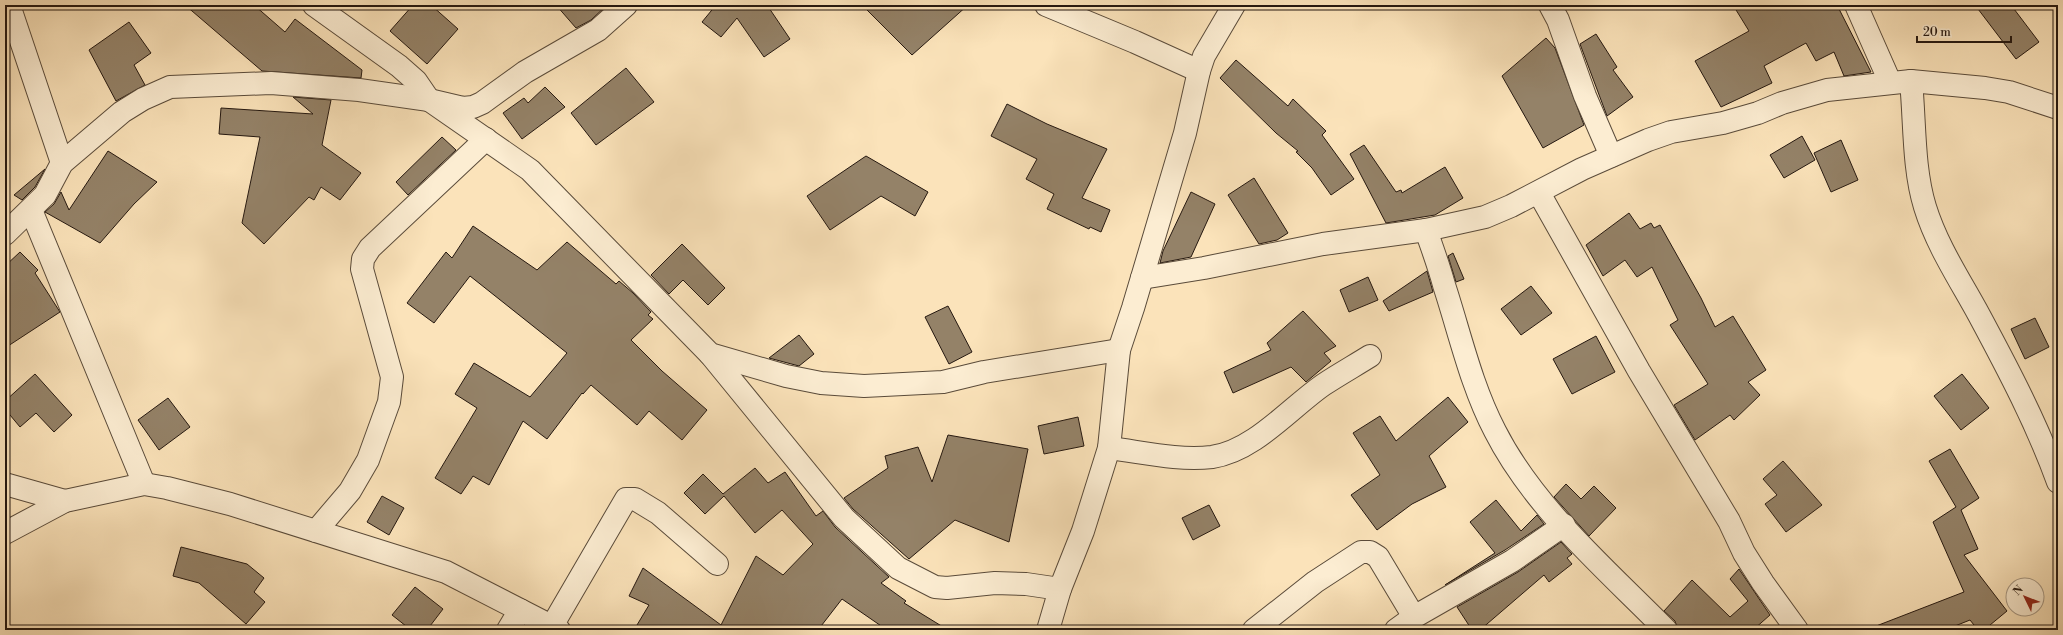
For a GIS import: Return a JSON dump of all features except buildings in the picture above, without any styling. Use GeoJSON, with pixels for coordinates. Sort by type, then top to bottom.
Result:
{"type":"FeatureCollection","features":[{"type":"Feature","properties":{"kind":"street"},"geometry":{"type":"LineString","coordinates":[[9,5],[62,163]]}},
{"type":"Feature","properties":{"kind":"street"},"geometry":{"type":"LineString","coordinates":[[314,5],[399,66],[416,81],[430,100],[530,170],[710,354],[844,518],[898,568],[935,587],[947,588],[996,583],[1026,584],[1060,589]]}},
{"type":"Feature","properties":{"kind":"street"},"geometry":{"type":"LineString","coordinates":[[5,234],[45,195],[62,163],[122,112],[143,99],[170,87],[271,83],[359,90],[430,100],[463,108],[473,107],[482,103],[525,72],[598,30],[626,5]]}},
{"type":"Feature","properties":{"kind":"street"},"geometry":{"type":"LineString","coordinates":[[1046,5],[1199,71]]}},
{"type":"Feature","properties":{"kind":"street"},"geometry":{"type":"LineString","coordinates":[[1048,630],[1060,589],[1083,531],[1109,448],[1119,350],[1185,133],[1199,71],[1204,56],[1234,5]]}},
{"type":"Feature","properties":{"kind":"street"},"geometry":{"type":"LineString","coordinates":[[1550,5],[1558,20],[1585,96],[1611,156]]}},
{"type":"Feature","properties":{"kind":"street"},"geometry":{"type":"LineString","coordinates":[[1856,5],[1890,82]]}},
{"type":"Feature","properties":{"kind":"street"},"geometry":{"type":"LineString","coordinates":[[1142,278],[1204,268],[1322,244],[1426,230],[1485,217],[1539,193],[1611,156],[1671,132],[1723,123],[1758,114],[1782,103],[1826,90],[1890,82],[1912,81],[1985,88],[2009,92],[2058,108]]}},
{"type":"Feature","properties":{"kind":"street"},"geometry":{"type":"LineString","coordinates":[[1912,81],[1918,173],[1925,206],[1934,233],[1990,336],[2044,444],[2058,482]]}},
{"type":"Feature","properties":{"kind":"street"},"geometry":{"type":"LineString","coordinates":[[316,531],[350,492],[368,460],[389,402],[392,376],[362,269],[363,259],[370,248],[486,139]]}},
{"type":"Feature","properties":{"kind":"street"},"geometry":{"type":"LineString","coordinates":[[1539,193],[1639,371],[1729,521],[1744,553],[1763,583],[1797,630]]}},
{"type":"Feature","properties":{"kind":"street"},"geometry":{"type":"LineString","coordinates":[[31,210],[144,484]]}},
{"type":"Feature","properties":{"kind":"street"},"geometry":{"type":"LineString","coordinates":[[1426,230],[1460,341],[1481,401],[1494,430],[1510,458],[1532,488],[1564,525],[1607,572],[1666,630]]}},
{"type":"Feature","properties":{"kind":"street"},"geometry":{"type":"LineString","coordinates":[[710,354],[786,376],[820,383],[864,386],[943,382],[984,372],[1119,350]]}},
{"type":"Feature","properties":{"kind":"street"},"geometry":{"type":"LineString","coordinates":[[1109,448],[1165,456],[1189,457],[1212,457],[1231,451],[1252,440],[1323,385],[1370,356]]}},
{"type":"Feature","properties":{"kind":"street"},"geometry":{"type":"LineString","coordinates":[[5,484],[65,501]]}},
{"type":"Feature","properties":{"kind":"street"},"geometry":{"type":"LineString","coordinates":[[5,533],[65,501],[144,484],[167,488],[230,504],[446,572],[555,628],[626,499],[635,499],[658,513],[717,564]]}},
{"type":"Feature","properties":{"kind":"street"},"geometry":{"type":"LineString","coordinates":[[1396,630],[1512,561],[1564,525]]}},
{"type":"Feature","properties":{"kind":"street"},"geometry":{"type":"LineString","coordinates":[[1254,630],[1315,582],[1361,552],[1370,552],[1378,557],[1414,618]]}},
{"type":"Feature","properties":{"kind":"street"},"geometry":{"type":"LineString","coordinates":[[508,630],[520,610]]}}]}
